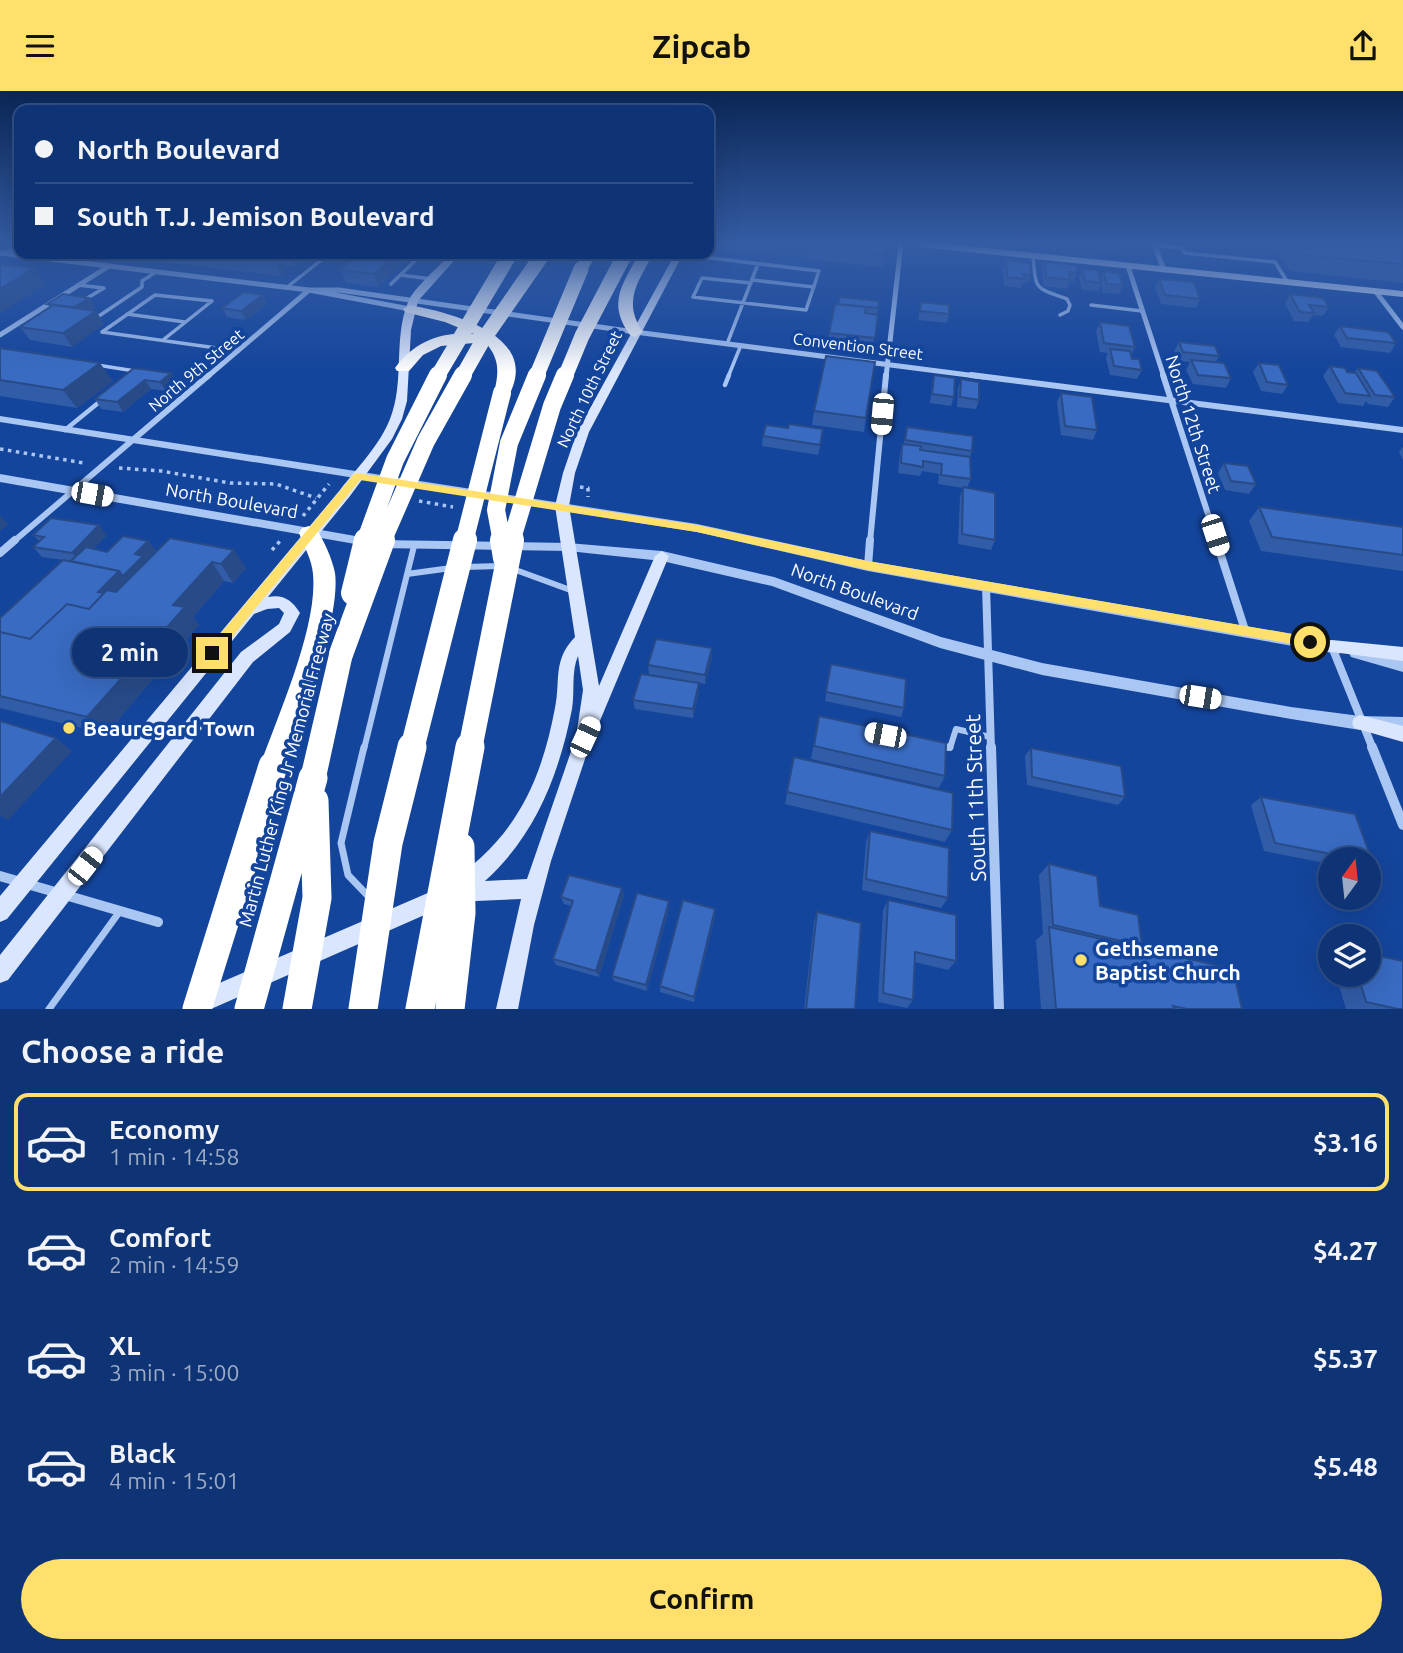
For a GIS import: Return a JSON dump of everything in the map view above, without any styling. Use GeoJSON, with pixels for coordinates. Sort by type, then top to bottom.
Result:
{"type":"FeatureCollection","features":[{"type":"Feature","properties":{"kind":"highway"},"geometry":{"type":"LineString","coordinates":[[341,654],[358,562],[378,504],[411,427],[453,347],[490,287]]}},
{"type":"Feature","properties":{"kind":"highway"},"geometry":{"type":"LineString","coordinates":[[494,323],[509,287]]}},
{"type":"Feature","properties":{"kind":"highway","name":"Martin Luther King Jr Memorial Freeway"},"geometry":{"type":"LineString","coordinates":[[249,1009],[313,778],[341,654],[378,554],[426,441],[494,323],[520,287]]}},
{"type":"Feature","properties":{"kind":"highway"},"geometry":{"type":"LineString","coordinates":[[506,560],[496,510],[509,443],[575,287]]}},
{"type":"Feature","properties":{"kind":"highway"},"geometry":{"type":"LineString","coordinates":[[420,1009],[506,560],[552,406],[582,336],[608,287]]}},
{"type":"Feature","properties":{"kind":"highway"},"geometry":{"type":"LineString","coordinates":[[630,287],[624,316],[635,332]]}},
{"type":"Feature","properties":{"kind":"highway"},"geometry":{"type":"LineString","coordinates":[[363,1009],[394,818],[502,393],[506,362],[494,344],[481,333],[412,305]]}},
{"type":"Feature","properties":{"kind":"highway"},"geometry":{"type":"LineString","coordinates":[[403,368],[416,352],[437,342],[465,338],[494,344]]}},
{"type":"Feature","properties":{"kind":"highway"},"geometry":{"type":"LineString","coordinates":[[197,1009],[317,627],[324,596],[324,575],[306,525]]}},
{"type":"Feature","properties":{"kind":"highway"},"geometry":{"type":"LineString","coordinates":[[298,1009],[317,898],[313,778]]}},
{"type":"Feature","properties":{"kind":"highway"},"geometry":{"type":"LineString","coordinates":[[450,1009],[461,913],[460,795]]}},
{"type":"Feature","properties":{"kind":"main road"},"geometry":{"type":"LineString","coordinates":[[0,912],[247,610],[306,525],[334,505],[386,439],[401,401],[405,330],[412,305],[426,287]]}},
{"type":"Feature","properties":{"kind":"main road","name":"North 10th Street"},"geometry":{"type":"LineString","coordinates":[[562,506],[569,473],[583,432],[660,287]]}},
{"type":"Feature","properties":{"kind":"main road"},"geometry":{"type":"LineString","coordinates":[[1326,287],[1403,294]]}},
{"type":"Feature","properties":{"kind":"main road"},"geometry":{"type":"LineString","coordinates":[[562,506],[591,690],[585,737]]}},
{"type":"Feature","properties":{"kind":"main road"},"geometry":{"type":"LineString","coordinates":[[507,1009],[533,888],[585,737],[662,556]]}},
{"type":"Feature","properties":{"kind":"main road"},"geometry":{"type":"LineString","coordinates":[[0,972],[247,657],[285,628],[292,614],[288,605],[279,601],[264,603],[247,610]]}},
{"type":"Feature","properties":{"kind":"main road"},"geometry":{"type":"LineString","coordinates":[[185,1009],[451,893],[474,880],[499,857],[532,805],[548,766],[566,699],[568,656],[584,638]]}},
{"type":"Feature","properties":{"kind":"main road"},"geometry":{"type":"LineString","coordinates":[[1332,646],[1403,654]]}},
{"type":"Feature","properties":{"kind":"main road"},"geometry":{"type":"LineString","coordinates":[[1360,723],[1403,734]]}},
{"type":"Feature","properties":{"kind":"main road"},"geometry":{"type":"LineString","coordinates":[[451,893],[533,888]]}},
{"type":"Feature","properties":{"kind":"street"},"geometry":{"type":"LineString","coordinates":[[0,335],[75,287]]}},
{"type":"Feature","properties":{"kind":"street","name":"Convention Street"},"geometry":{"type":"LineString","coordinates":[[277,287],[309,291],[339,290],[412,305],[1403,430]]}},
{"type":"Feature","properties":{"kind":"street"},"geometry":{"type":"LineString","coordinates":[[868,566],[896,287]]}},
{"type":"Feature","properties":{"kind":"street","name":"North 12th Street"},"geometry":{"type":"LineString","coordinates":[[1134,287],[1245,630]]}},
{"type":"Feature","properties":{"kind":"street","name":"North 9th Street"},"geometry":{"type":"LineString","coordinates":[[0,554],[309,291]]}},
{"type":"Feature","properties":{"kind":"street"},"geometry":{"type":"LineString","coordinates":[[1376,292],[1403,327]]}},
{"type":"Feature","properties":{"kind":"street","name":"North Boulevard"},"geometry":{"type":"LineString","coordinates":[[0,419],[697,529],[868,566],[1332,646],[1403,666]]}},
{"type":"Feature","properties":{"kind":"street","name":"North Boulevard"},"geometry":{"type":"LineString","coordinates":[[0,478],[306,525],[378,544],[568,547],[662,556],[774,582],[940,642],[989,656],[1143,688],[1360,723],[1403,724]]}},
{"type":"Feature","properties":{"kind":"street","name":"South 11th Street"},"geometry":{"type":"LineString","coordinates":[[986,586],[999,1009]]}},
{"type":"Feature","properties":{"kind":"street"},"geometry":{"type":"LineString","coordinates":[[1332,646],[1354,700],[1360,723],[1403,825]]}},
{"type":"Feature","properties":{"kind":"street"},"geometry":{"type":"LineString","coordinates":[[0,876],[158,922]]}},
{"type":"Feature","properties":{"kind":"lane"},"geometry":{"type":"LineString","coordinates":[[83,300],[104,288],[94,287]]}},
{"type":"Feature","properties":{"kind":"lane"},"geometry":{"type":"LineString","coordinates":[[81,319],[93,321],[141,287]]}},
{"type":"Feature","properties":{"kind":"lane"},"geometry":{"type":"LineString","coordinates":[[697,287],[692,297],[806,310],[814,287]]}},
{"type":"Feature","properties":{"kind":"lane"},"geometry":{"type":"LineString","coordinates":[[727,344],[750,287]]}},
{"type":"Feature","properties":{"kind":"lane"},"geometry":{"type":"LineString","coordinates":[[1038,287],[1066,299],[1070,305],[1068,311],[1060,315]]}},
{"type":"Feature","properties":{"kind":"lane"},"geometry":{"type":"LineString","coordinates":[[163,340],[212,301],[155,295],[103,332],[238,351]]}},
{"type":"Feature","properties":{"kind":"lane"},"geometry":{"type":"LineString","coordinates":[[1091,305],[1142,311]]}},
{"type":"Feature","properties":{"kind":"lane"},"geometry":{"type":"LineString","coordinates":[[36,313],[47,314]]}},
{"type":"Feature","properties":{"kind":"lane"},"geometry":{"type":"LineString","coordinates":[[127,314],[185,322]]}},
{"type":"Feature","properties":{"kind":"lane"},"geometry":{"type":"LineString","coordinates":[[725,385],[741,345]]}},
{"type":"Feature","properties":{"kind":"lane"},"geometry":{"type":"LineString","coordinates":[[88,364],[139,371],[129,379]]}},
{"type":"Feature","properties":{"kind":"lane"},"geometry":{"type":"LineString","coordinates":[[65,430],[109,395]]}},
{"type":"Feature","properties":{"kind":"lane"},"geometry":{"type":"LineString","coordinates":[[379,924],[374,901],[352,883],[344,869],[341,843],[414,546]]}},
{"type":"Feature","properties":{"kind":"lane"},"geometry":{"type":"LineString","coordinates":[[407,574],[478,565],[500,566],[576,592]]}},
{"type":"Feature","properties":{"kind":"lane"},"geometry":{"type":"LineString","coordinates":[[928,744],[950,748],[957,729],[990,737]]}},
{"type":"Feature","properties":{"kind":"lane"},"geometry":{"type":"LineString","coordinates":[[50,1009],[120,911]]}},
{"type":"Feature","properties":{"kind":"path"},"geometry":{"type":"LineString","coordinates":[[0,449],[86,463]]}},
{"type":"Feature","properties":{"kind":"path"},"geometry":{"type":"LineString","coordinates":[[121,469],[161,471],[230,483],[276,484],[316,498],[306,525]]}},
{"type":"Feature","properties":{"kind":"building"},"geometry":{"type":"Polygon","coordinates":[[[1162,287],[1196,287],[1200,299],[1165,295],[1162,287]]]}},
{"type":"Feature","properties":{"kind":"building"},"geometry":{"type":"Polygon","coordinates":[[[244,292],[263,295],[241,311],[222,308],[244,292]]]}},
{"type":"Feature","properties":{"kind":"building"},"geometry":{"type":"Polygon","coordinates":[[[63,294],[89,298],[74,307],[47,304],[63,294]]]}},
{"type":"Feature","properties":{"kind":"building"},"geometry":{"type":"Polygon","coordinates":[[[1290,294],[1323,298],[1329,307],[1309,305],[1314,313],[1300,312],[1290,294]]]}},
{"type":"Feature","properties":{"kind":"building"},"geometry":{"type":"Polygon","coordinates":[[[840,297],[879,301],[878,308],[838,304],[840,297]]]}},
{"type":"Feature","properties":{"kind":"building"},"geometry":{"type":"Polygon","coordinates":[[[921,302],[949,305],[949,314],[920,311],[921,302]]]}},
{"type":"Feature","properties":{"kind":"building"},"geometry":{"type":"Polygon","coordinates":[[[835,304],[866,307],[865,313],[878,315],[875,338],[829,333],[835,304]]]}},
{"type":"Feature","properties":{"kind":"building"},"geometry":{"type":"Polygon","coordinates":[[[53,305],[96,311],[63,333],[20,327],[53,305]]]}},
{"type":"Feature","properties":{"kind":"building"},"geometry":{"type":"Polygon","coordinates":[[[1100,322],[1129,326],[1135,347],[1104,343],[1100,322]]]}},
{"type":"Feature","properties":{"kind":"building"},"geometry":{"type":"Polygon","coordinates":[[[1340,326],[1388,332],[1396,343],[1347,338],[1340,326]]]}},
{"type":"Feature","properties":{"kind":"building"},"geometry":{"type":"Polygon","coordinates":[[[1179,342],[1215,346],[1219,356],[1183,352],[1179,342]]]}},
{"type":"Feature","properties":{"kind":"building"},"geometry":{"type":"Polygon","coordinates":[[[0,348],[100,363],[63,390],[0,380],[0,348]]]}},
{"type":"Feature","properties":{"kind":"building"},"geometry":{"type":"Polygon","coordinates":[[[1110,349],[1130,351],[1132,359],[1139,359],[1142,370],[1114,366],[1110,349]]]}},
{"type":"Feature","properties":{"kind":"building"},"geometry":{"type":"Polygon","coordinates":[[[826,356],[875,362],[866,418],[814,411],[826,356]]]}},
{"type":"Feature","properties":{"kind":"building"},"geometry":{"type":"Polygon","coordinates":[[[1191,360],[1224,363],[1231,378],[1198,375],[1191,360]]]}},
{"type":"Feature","properties":{"kind":"building"},"geometry":{"type":"Polygon","coordinates":[[[1259,363],[1279,365],[1288,385],[1267,382],[1259,363]]]}},
{"type":"Feature","properties":{"kind":"building"},"geometry":{"type":"Polygon","coordinates":[[[1330,366],[1356,373],[1370,396],[1345,393],[1330,366]]]}},
{"type":"Feature","properties":{"kind":"building"},"geometry":{"type":"Polygon","coordinates":[[[134,368],[171,373],[160,382],[145,380],[117,402],[95,399],[134,368]]]}},
{"type":"Feature","properties":{"kind":"building"},"geometry":{"type":"Polygon","coordinates":[[[1358,368],[1377,371],[1395,397],[1375,395],[1358,368]]]}},
{"type":"Feature","properties":{"kind":"building"},"geometry":{"type":"Polygon","coordinates":[[[934,375],[955,378],[954,397],[932,394],[934,375]]]}},
{"type":"Feature","properties":{"kind":"building"},"geometry":{"type":"Polygon","coordinates":[[[961,379],[979,382],[979,400],[960,397],[961,379]]]}},
{"type":"Feature","properties":{"kind":"building"},"geometry":{"type":"Polygon","coordinates":[[[1061,393],[1092,397],[1097,430],[1065,426],[1061,393]]]}},
{"type":"Feature","properties":{"kind":"building"},"geometry":{"type":"Polygon","coordinates":[[[789,424],[823,429],[820,445],[763,436],[766,425],[788,428],[789,424]]]}},
{"type":"Feature","properties":{"kind":"building"},"geometry":{"type":"Polygon","coordinates":[[[907,427],[973,436],[972,451],[905,440],[907,427]]]}},
{"type":"Feature","properties":{"kind":"building"},"geometry":{"type":"Polygon","coordinates":[[[902,444],[921,446],[920,450],[970,457],[971,479],[941,475],[942,464],[923,461],[923,467],[901,463],[902,444]]]}},
{"type":"Feature","properties":{"kind":"building"},"geometry":{"type":"Polygon","coordinates":[[[1224,463],[1248,466],[1256,484],[1231,481],[1224,463]]]}},
{"type":"Feature","properties":{"kind":"building"},"geometry":{"type":"Polygon","coordinates":[[[963,487],[995,493],[995,540],[962,534],[963,487]]]}},
{"type":"Feature","properties":{"kind":"building"},"geometry":{"type":"Polygon","coordinates":[[[1259,507],[1403,527],[1403,555],[1272,537],[1259,507]]]}},
{"type":"Feature","properties":{"kind":"building"},"geometry":{"type":"Polygon","coordinates":[[[51,518],[99,525],[72,553],[33,547],[44,537],[33,535],[51,518]]]}},
{"type":"Feature","properties":{"kind":"building"},"geometry":{"type":"Polygon","coordinates":[[[123,536],[148,541],[135,554],[143,556],[123,576],[119,571],[71,561],[86,547],[107,552],[123,536]]]}},
{"type":"Feature","properties":{"kind":"building"},"geometry":{"type":"Polygon","coordinates":[[[170,538],[234,550],[221,564],[212,562],[173,605],[185,607],[87,717],[0,696],[0,632],[30,639],[67,604],[89,609],[107,590],[116,592],[170,538]]]}},
{"type":"Feature","properties":{"kind":"building"},"geometry":{"type":"Polygon","coordinates":[[[63,560],[119,571],[98,592],[104,593],[89,609],[67,604],[30,639],[0,632],[0,618],[63,560]]]}},
{"type":"Feature","properties":{"kind":"building"},"geometry":{"type":"Polygon","coordinates":[[[656,639],[712,648],[705,675],[648,665],[656,639]]]}},
{"type":"Feature","properties":{"kind":"building"},"geometry":{"type":"Polygon","coordinates":[[[831,664],[906,679],[904,708],[826,692],[831,664]]]}},
{"type":"Feature","properties":{"kind":"building"},"geometry":{"type":"Polygon","coordinates":[[[641,674],[699,683],[693,709],[633,700],[641,674]]]}},
{"type":"Feature","properties":{"kind":"building"},"geometry":{"type":"Polygon","coordinates":[[[819,716],[946,743],[945,776],[814,746],[819,716]]]}},
{"type":"Feature","properties":{"kind":"building"},"geometry":{"type":"Polygon","coordinates":[[[0,721],[56,738],[0,797],[0,721]]]}},
{"type":"Feature","properties":{"kind":"building"},"geometry":{"type":"Polygon","coordinates":[[[1031,748],[1121,766],[1125,797],[1032,777],[1031,748]]]}},
{"type":"Feature","properties":{"kind":"building"},"geometry":{"type":"Polygon","coordinates":[[[794,757],[953,793],[952,830],[787,792],[794,757]]]}},
{"type":"Feature","properties":{"kind":"building"},"geometry":{"type":"Polygon","coordinates":[[[1261,797],[1355,814],[1367,847],[1318,847],[1318,851],[1275,843],[1261,797]]]}},
{"type":"Feature","properties":{"kind":"building"},"geometry":{"type":"Polygon","coordinates":[[[870,831],[949,848],[948,898],[866,879],[870,831]]]}},
{"type":"Feature","properties":{"kind":"building"},"geometry":{"type":"Polygon","coordinates":[[[1049,864],[1097,876],[1100,906],[1138,915],[1142,946],[1053,925],[1049,864]]]}},
{"type":"Feature","properties":{"kind":"building"},"geometry":{"type":"Polygon","coordinates":[[[569,875],[622,888],[596,971],[553,959],[573,901],[561,897],[569,875]]]}},
{"type":"Feature","properties":{"kind":"building"},"geometry":{"type":"Polygon","coordinates":[[[637,893],[669,901],[646,985],[612,976],[637,893]]]}},
{"type":"Feature","properties":{"kind":"building"},"geometry":{"type":"Polygon","coordinates":[[[683,900],[715,909],[694,997],[660,986],[683,900]]]}},
{"type":"Feature","properties":{"kind":"building"},"geometry":{"type":"Polygon","coordinates":[[[888,900],[956,915],[956,961],[915,952],[913,1000],[883,993],[888,900]]]}},
{"type":"Feature","properties":{"kind":"building"},"geometry":{"type":"Polygon","coordinates":[[[817,912],[861,923],[855,1009],[806,1009],[817,912]]]}},
{"type":"Feature","properties":{"kind":"building","name":"Gethsemane Baptist Church"},"geometry":{"type":"Polygon","coordinates":[[[1049,927],[1233,969],[1242,1009],[1187,1009],[1173,1006],[1174,1009],[1056,1009],[1049,927]]]}},
{"type":"Feature","properties":{"kind":"building"},"geometry":{"type":"Polygon","coordinates":[[[1381,957],[1403,961],[1403,1009],[1366,1002],[1362,987],[1381,987],[1381,957]]]}},
{"type":"Feature","properties":{"kind":"place","name":"Beauregard Town"},"geometry":{"type":"Point","coordinates":[69,728]}},
{"type":"Feature","properties":{"kind":"place","name":"Gethsemane Baptist Church"},"geometry":{"type":"Point","coordinates":[1081,960]}},
{"type":"Feature","properties":{"kind":"route"},"geometry":{"type":"LineString","coordinates":[[212,653],[357,476],[697,529],[868,566],[1310,642]]}}]}
